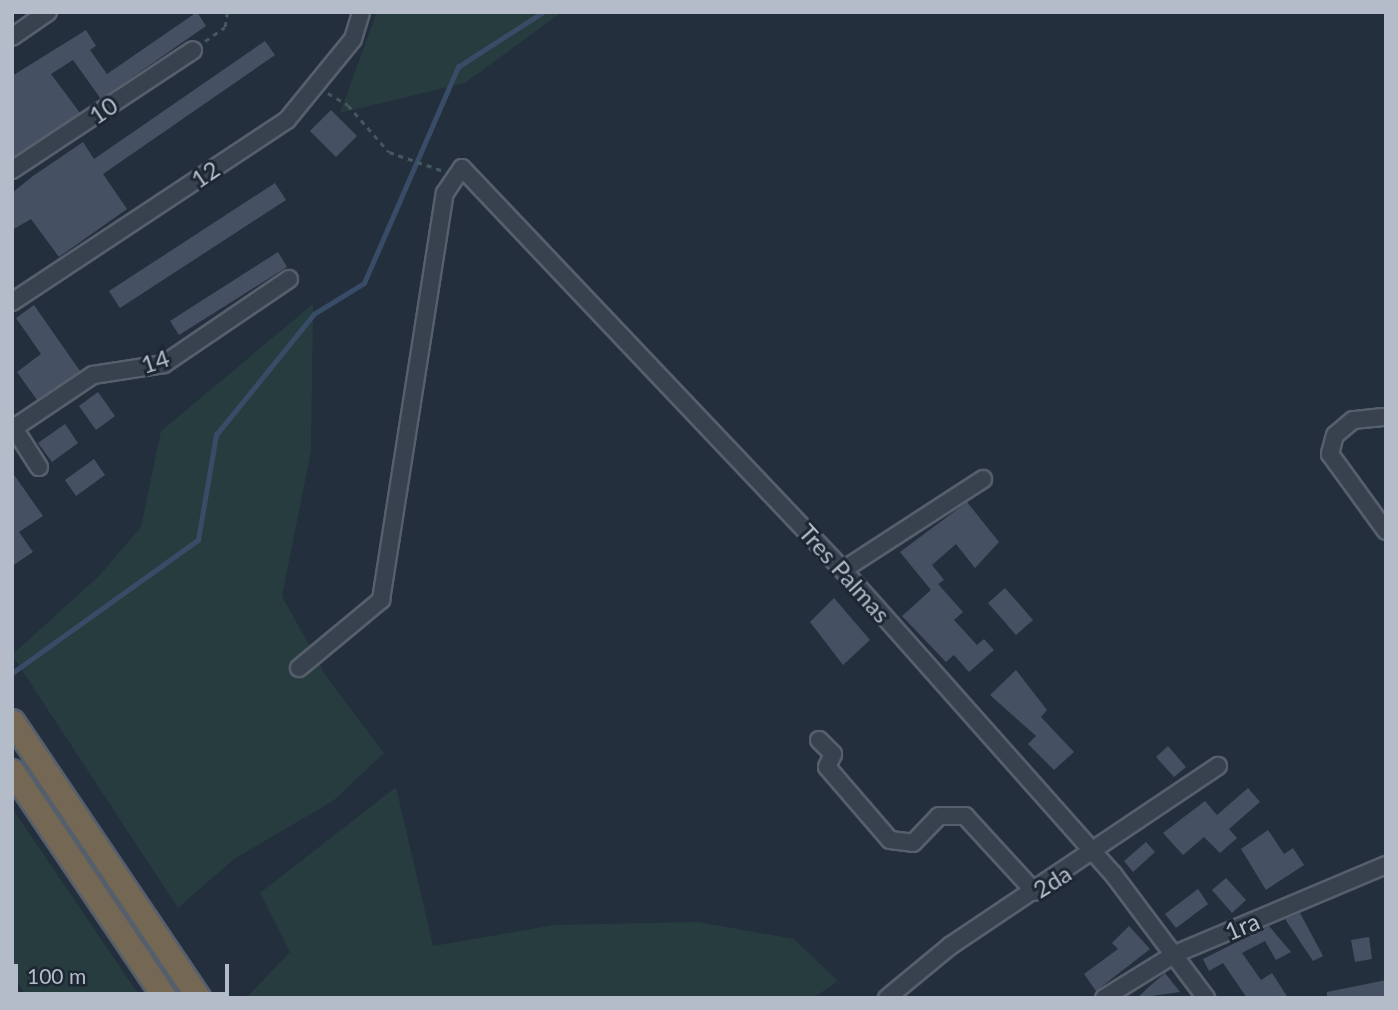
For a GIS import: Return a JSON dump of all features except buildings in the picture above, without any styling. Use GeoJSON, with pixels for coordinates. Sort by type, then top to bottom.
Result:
{"type":"FeatureCollection","features":[{"type":"Feature","properties":{"kind":"highway"},"geometry":{"type":"LineString","coordinates":[[12,721],[199,998]]}},
{"type":"Feature","properties":{"kind":"highway"},"geometry":{"type":"LineString","coordinates":[[12,771],[165,998]]}},
{"type":"Feature","properties":{"kind":"street","name":"12"},"geometry":{"type":"LineString","coordinates":[[12,302],[286,120],[319,87],[354,39],[361,12]]}},
{"type":"Feature","properties":{"kind":"street"},"geometry":{"type":"LineString","coordinates":[[12,37],[48,13]]}},
{"type":"Feature","properties":{"kind":"street","name":"10"},"geometry":{"type":"LineString","coordinates":[[12,170],[193,50]]}},
{"type":"Feature","properties":{"kind":"street","name":"Tres Palmas"},"geometry":{"type":"LineString","coordinates":[[299,668],[382,600],[445,193],[462,168],[844,570],[1095,854],[1175,954],[1206,998]]}},
{"type":"Feature","properties":{"kind":"street","name":"14"},"geometry":{"type":"LineString","coordinates":[[13,427],[93,375],[164,364],[289,279]]}},
{"type":"Feature","properties":{"kind":"street"},"geometry":{"type":"LineString","coordinates":[[1385,420],[1353,420],[1335,435],[1330,454],[1386,531]]}},
{"type":"Feature","properties":{"kind":"street"},"geometry":{"type":"LineString","coordinates":[[13,427],[39,467]]}},
{"type":"Feature","properties":{"kind":"street"},"geometry":{"type":"LineString","coordinates":[[844,570],[983,479]]}},
{"type":"Feature","properties":{"kind":"street"},"geometry":{"type":"LineString","coordinates":[[819,740],[833,754],[827,767],[890,840],[913,842],[939,816],[965,816],[1035,892]]}},
{"type":"Feature","properties":{"kind":"street","name":"2da"},"geometry":{"type":"LineString","coordinates":[[887,998],[950,946],[1095,854],[1218,766]]}},
{"type":"Feature","properties":{"kind":"street","name":"1ra"},"geometry":{"type":"LineString","coordinates":[[1104,998],[1175,954],[1386,865]]}},
{"type":"Feature","properties":{"kind":"path"},"geometry":{"type":"LineString","coordinates":[[193,50],[225,27],[228,12]]}},
{"type":"Feature","properties":{"kind":"path"},"geometry":{"type":"LineString","coordinates":[[319,87],[348,105],[389,152],[426,165]]}},
{"type":"Feature","properties":{"kind":"green space"},"geometry":{"type":"Polygon","coordinates":[[[377,12],[562,12],[465,83],[340,113],[377,12]]]}},
{"type":"Feature","properties":{"kind":"green space"},"geometry":{"type":"Polygon","coordinates":[[[313,304],[311,451],[282,596],[326,676],[384,753],[333,801],[234,859],[178,908],[12,655],[100,575],[141,527],[161,431],[313,304]]]}},
{"type":"Feature","properties":{"kind":"green space"},"geometry":{"type":"Polygon","coordinates":[[[396,787],[433,946],[554,925],[698,922],[794,939],[838,981],[813,998],[246,998],[290,952],[260,893],[396,787]]]}},
{"type":"Feature","properties":{"kind":"green space"},"geometry":{"type":"Polygon","coordinates":[[[12,808],[141,998],[28,998],[12,974],[12,808]]]}},
{"type":"Feature","properties":{"kind":"waterway"},"geometry":{"type":"LineString","coordinates":[[12,673],[198,540],[216,435],[314,314],[364,283],[458,67],[543,12]]}}]}
